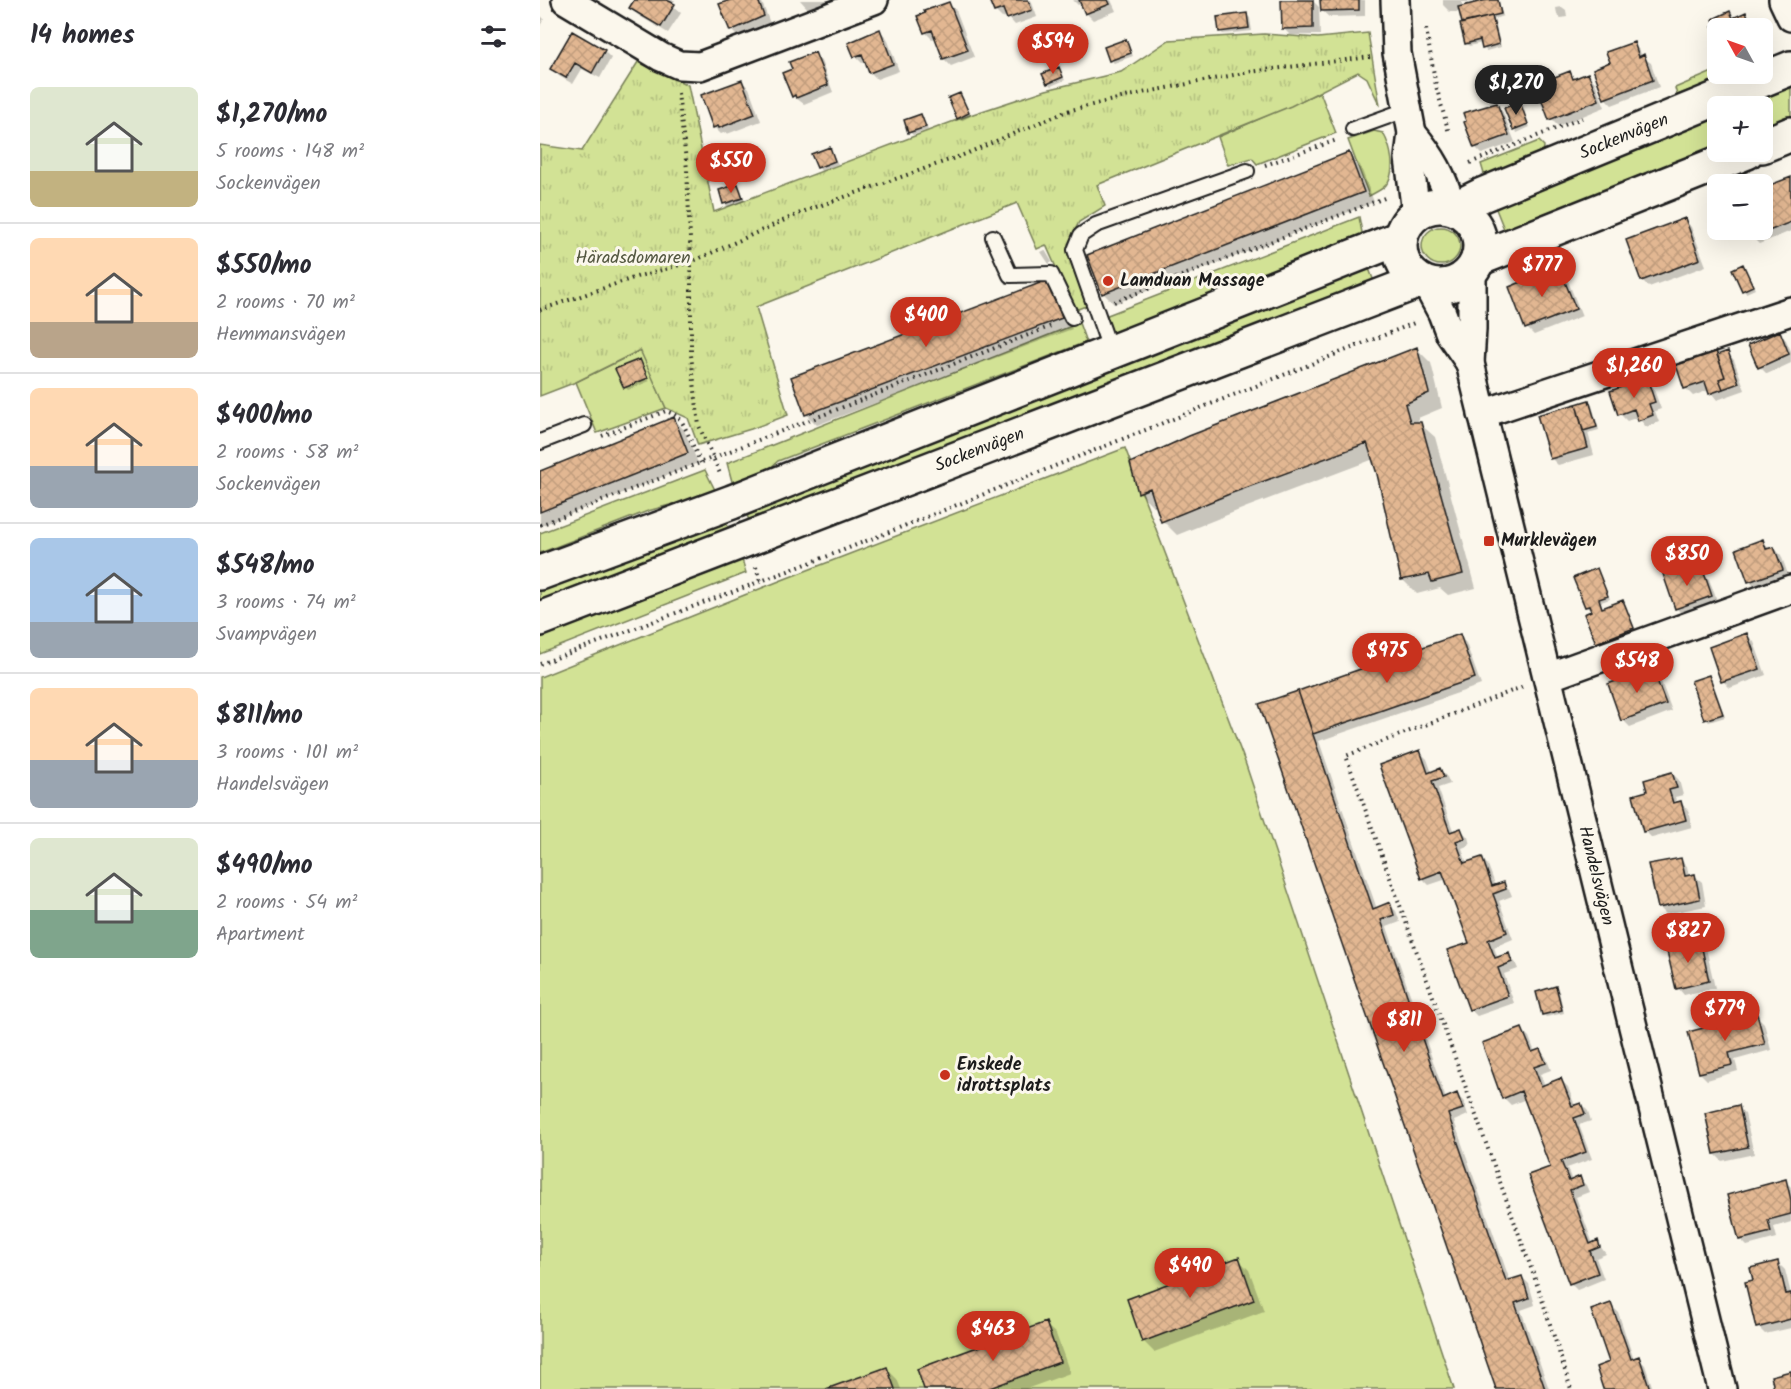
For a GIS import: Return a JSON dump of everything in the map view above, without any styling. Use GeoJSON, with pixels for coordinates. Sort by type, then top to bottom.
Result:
{"type":"FeatureCollection","features":[{"type":"Feature","properties":{"kind":"street"},"geometry":{"type":"LineString","coordinates":[[566,0],[661,57],[679,65],[700,66],[874,0]]}},
{"type":"Feature","properties":{"kind":"street"},"geometry":{"type":"LineString","coordinates":[[1395,0],[1397,53],[1409,122],[1410,212],[1399,250],[1402,262],[1409,273],[1423,283]]}},
{"type":"Feature","properties":{"kind":"street"},"geometry":{"type":"LineString","coordinates":[[1783,0],[1791,17]]}},
{"type":"Feature","properties":{"kind":"street","name":"Sockenvägen"},"geometry":{"type":"LineString","coordinates":[[540,573],[732,501],[1111,352],[1410,212],[1439,206],[1791,68]]}},
{"type":"Feature","properties":{"kind":"street"},"geometry":{"type":"LineString","coordinates":[[1409,122],[1475,225],[1480,247],[1475,265]]}},
{"type":"Feature","properties":{"kind":"street"},"geometry":{"type":"LineString","coordinates":[[1773,141],[1791,134]]}},
{"type":"Feature","properties":{"kind":"street","name":"Sockenvägen"},"geometry":{"type":"LineString","coordinates":[[540,619],[746,538],[1423,283],[1443,287],[1460,282],[1475,265],[1723,162]]}},
{"type":"Feature","properties":{"kind":"street","name":"Handelsvägen"},"geometry":{"type":"LineString","coordinates":[[1475,265],[1470,363],[1722,1389]]}},
{"type":"Feature","properties":{"kind":"street","name":"Handelsvägen"},"geometry":{"type":"LineString","coordinates":[[1423,283],[1442,313],[1450,334],[1470,363]]}},
{"type":"Feature","properties":{"kind":"street"},"geometry":{"type":"LineString","coordinates":[[1482,414],[1791,311]]}},
{"type":"Feature","properties":{"kind":"street"},"geometry":{"type":"LineString","coordinates":[[1548,677],[1791,589]]}},
{"type":"Feature","properties":{"kind":"lane"},"geometry":{"type":"LineString","coordinates":[[1353,129],[1409,122]]}},
{"type":"Feature","properties":{"kind":"lane"},"geometry":{"type":"LineString","coordinates":[[1111,352],[1075,250],[1081,235],[1096,225],[1247,171]]}},
{"type":"Feature","properties":{"kind":"lane"},"geometry":{"type":"LineString","coordinates":[[993,237],[1010,275],[1051,274],[1072,318]]}},
{"type":"Feature","properties":{"kind":"lane"},"geometry":{"type":"LineString","coordinates":[[540,442],[584,425]]}},
{"type":"Feature","properties":{"kind":"path"},"geometry":{"type":"LineString","coordinates":[[1426,26],[1436,86],[1450,138]]}},
{"type":"Feature","properties":{"kind":"path"},"geometry":{"type":"LineString","coordinates":[[540,310],[636,277],[691,262],[804,211],[963,155],[1067,111],[1142,93],[1249,72],[1397,53]]}},
{"type":"Feature","properties":{"kind":"path"},"geometry":{"type":"LineString","coordinates":[[679,65],[678,88],[687,169],[691,262],[691,355],[699,426],[732,501]]}},
{"type":"Feature","properties":{"kind":"path"},"geometry":{"type":"LineString","coordinates":[[1247,171],[1337,140],[1353,129]]}},
{"type":"Feature","properties":{"kind":"path"},"geometry":{"type":"LineString","coordinates":[[1458,197],[1470,163],[1458,197]]}},
{"type":"Feature","properties":{"kind":"path"},"geometry":{"type":"LineString","coordinates":[[1095,309],[1410,212]]}},
{"type":"Feature","properties":{"kind":"path"},"geometry":{"type":"LineString","coordinates":[[540,664],[869,540],[1442,313]]}},
{"type":"Feature","properties":{"kind":"path"},"geometry":{"type":"LineString","coordinates":[[540,525],[1072,318]]}},
{"type":"Feature","properties":{"kind":"path"},"geometry":{"type":"LineString","coordinates":[[599,437],[666,411],[682,420],[692,448],[701,463]]}},
{"type":"Feature","properties":{"kind":"path"},"geometry":{"type":"LineString","coordinates":[[746,538],[760,580]]}},
{"type":"Feature","properties":{"kind":"path"},"geometry":{"type":"LineString","coordinates":[[1548,677],[1346,756],[1539,1290],[1571,1389]]}},
{"type":"Feature","properties":{"kind":"green space","name":"Häradsdomaren"},"geometry":{"type":"Polygon","coordinates":[[[1368,33],[1380,106],[1367,78],[1358,72],[1291,106],[1097,185],[1105,206],[1079,222],[1068,244],[1086,306],[1075,310],[1046,245],[1037,249],[1017,203],[756,307],[788,415],[698,445],[688,418],[666,408],[640,350],[576,382],[540,396],[540,145],[582,151],[638,62],[688,85],[714,212],[970,115],[1046,90],[1121,72],[1169,40],[1264,34],[1318,38],[1368,33]]]}},
{"type":"Feature","properties":{"kind":"green space"},"geometry":{"type":"Polygon","coordinates":[[[1707,74],[1707,84],[1677,95],[1675,88],[1707,74]]]}},
{"type":"Feature","properties":{"kind":"green space"},"geometry":{"type":"Polygon","coordinates":[[[1791,86],[1791,120],[1773,127],[1773,96],[1766,96],[1791,86]]]}},
{"type":"Feature","properties":{"kind":"green space"},"geometry":{"type":"Polygon","coordinates":[[[1320,92],[1336,133],[1257,164],[1252,158],[1228,165],[1218,137],[1320,92]]]}},
{"type":"Feature","properties":{"kind":"green space"},"geometry":{"type":"Polygon","coordinates":[[[1707,119],[1707,153],[1506,234],[1494,204],[1707,119]]]}},
{"type":"Feature","properties":{"kind":"green space"},"geometry":{"type":"Polygon","coordinates":[[[1374,131],[1383,133],[1392,166],[1386,185],[1369,196],[1348,140],[1374,131]]]}},
{"type":"Feature","properties":{"kind":"green space"},"geometry":{"type":"Polygon","coordinates":[[[1539,141],[1544,146],[1543,156],[1535,155],[1520,159],[1487,184],[1481,164],[1539,141]]]}},
{"type":"Feature","properties":{"kind":"green space"},"geometry":{"type":"Polygon","coordinates":[[[1359,217],[1364,243],[1326,251],[1112,333],[1105,316],[1359,217]]]}},
{"type":"Feature","properties":{"kind":"green space"},"geometry":{"type":"Polygon","coordinates":[[[1441,227],[1454,233],[1460,246],[1454,259],[1441,265],[1428,259],[1422,246],[1428,233],[1441,227]]]}},
{"type":"Feature","properties":{"kind":"green space"},"geometry":{"type":"Polygon","coordinates":[[[1368,266],[1375,284],[752,528],[745,510],[1368,266]]]}},
{"type":"Feature","properties":{"kind":"green space"},"geometry":{"type":"Polygon","coordinates":[[[1079,323],[1086,342],[778,461],[757,480],[734,489],[727,463],[1079,323]]]}},
{"type":"Feature","properties":{"kind":"green space"},"geometry":{"type":"Polygon","coordinates":[[[641,350],[666,408],[597,433],[576,382],[641,350]]]}},
{"type":"Feature","properties":{"kind":"green space","name":"Enskede idrottsplats"},"geometry":{"type":"Polygon","coordinates":[[[1125,448],[1245,762],[1454,1389],[540,1389],[540,677],[782,580],[1125,448]]]}},
{"type":"Feature","properties":{"kind":"green space"},"geometry":{"type":"Polygon","coordinates":[[[705,470],[717,494],[699,502],[673,504],[648,511],[540,553],[540,533],[705,470]]]}},
{"type":"Feature","properties":{"kind":"green space"},"geometry":{"type":"Polygon","coordinates":[[[723,513],[731,535],[540,609],[540,584],[723,513]]]}},
{"type":"Feature","properties":{"kind":"green space"},"geometry":{"type":"Polygon","coordinates":[[[739,549],[746,573],[540,654],[540,638],[694,578],[721,554],[739,549]]]}},
{"type":"Feature","properties":{"kind":"building"},"geometry":{"type":"Polygon","coordinates":[[[634,0],[667,0],[675,4],[661,27],[629,8],[634,0]]]}},
{"type":"Feature","properties":{"kind":"building"},"geometry":{"type":"Polygon","coordinates":[[[730,0],[758,0],[764,16],[730,31],[719,4],[730,0]]]}},
{"type":"Feature","properties":{"kind":"building"},"geometry":{"type":"Polygon","coordinates":[[[989,0],[1028,0],[1032,10],[1007,19],[1003,9],[994,12],[989,0]]]}},
{"type":"Feature","properties":{"kind":"building"},"geometry":{"type":"Polygon","coordinates":[[[1079,0],[1108,0],[1110,4],[1085,14],[1079,0]]]}},
{"type":"Feature","properties":{"kind":"building"},"geometry":{"type":"Polygon","coordinates":[[[1281,0],[1313,0],[1313,28],[1282,29],[1281,0]]]}},
{"type":"Feature","properties":{"kind":"building"},"geometry":{"type":"Polygon","coordinates":[[[1320,0],[1359,0],[1359,10],[1321,11],[1320,0]]]}},
{"type":"Feature","properties":{"kind":"building"},"geometry":{"type":"Polygon","coordinates":[[[1487,0],[1498,0],[1501,14],[1462,23],[1458,7],[1487,0]]]}},
{"type":"Feature","properties":{"kind":"building"},"geometry":{"type":"Polygon","coordinates":[[[949,2],[968,50],[943,59],[932,30],[924,33],[917,16],[949,2]]]}},
{"type":"Feature","properties":{"kind":"building"},"geometry":{"type":"Polygon","coordinates":[[[1730,11],[1733,18],[1715,18],[1730,11]]]}},
{"type":"Feature","properties":{"kind":"building"},"geometry":{"type":"Polygon","coordinates":[[[1746,12],[1749,18],[1733,18],[1746,12]]]}},
{"type":"Feature","properties":{"kind":"building"},"geometry":{"type":"Polygon","coordinates":[[[1247,13],[1249,28],[1219,32],[1217,17],[1247,13]]]}},
{"type":"Feature","properties":{"kind":"building"},"geometry":{"type":"Polygon","coordinates":[[[1492,16],[1499,44],[1482,49],[1480,40],[1465,44],[1460,24],[1492,16]]]}},
{"type":"Feature","properties":{"kind":"building"},"geometry":{"type":"Polygon","coordinates":[[[880,29],[893,64],[869,73],[862,54],[854,57],[848,43],[880,29]]]}},
{"type":"Feature","properties":{"kind":"building"},"geometry":{"type":"Polygon","coordinates":[[[572,31],[605,50],[592,73],[575,63],[566,78],[550,69],[572,31]]]}},
{"type":"Feature","properties":{"kind":"building"},"geometry":{"type":"Polygon","coordinates":[[[1126,39],[1131,53],[1109,61],[1104,47],[1126,39]]]}},
{"type":"Feature","properties":{"kind":"building"},"geometry":{"type":"Polygon","coordinates":[[[1634,42],[1639,57],[1644,54],[1653,80],[1604,99],[1593,69],[1610,62],[1606,52],[1634,42]]]}},
{"type":"Feature","properties":{"kind":"building"},"geometry":{"type":"Polygon","coordinates":[[[815,52],[828,85],[796,98],[795,95],[792,97],[782,73],[792,69],[789,62],[815,52]]]}},
{"type":"Feature","properties":{"kind":"building"},"geometry":{"type":"Polygon","coordinates":[[[1059,67],[1063,77],[1047,84],[1042,74],[1059,67]]]}},
{"type":"Feature","properties":{"kind":"building"},"geometry":{"type":"Polygon","coordinates":[[[1570,71],[1573,79],[1588,73],[1599,100],[1549,120],[1539,93],[1550,89],[1547,80],[1570,71]]]}},
{"type":"Feature","properties":{"kind":"building"},"geometry":{"type":"Polygon","coordinates":[[[742,80],[755,114],[719,128],[718,126],[713,128],[701,95],[742,80]]]}},
{"type":"Feature","properties":{"kind":"building"},"geometry":{"type":"Polygon","coordinates":[[[960,93],[969,113],[957,119],[948,98],[960,93]]]}},
{"type":"Feature","properties":{"kind":"building"},"geometry":{"type":"Polygon","coordinates":[[[1520,102],[1528,124],[1513,130],[1504,108],[1520,102]]]}},
{"type":"Feature","properties":{"kind":"building"},"geometry":{"type":"Polygon","coordinates":[[[1497,103],[1509,135],[1474,148],[1463,113],[1497,103]]]}},
{"type":"Feature","properties":{"kind":"building"},"geometry":{"type":"Polygon","coordinates":[[[921,114],[926,127],[908,133],[904,120],[921,114]]]}},
{"type":"Feature","properties":{"kind":"building"},"geometry":{"type":"Polygon","coordinates":[[[830,147],[835,161],[817,168],[811,154],[830,147]]]}},
{"type":"Feature","properties":{"kind":"building"},"geometry":{"type":"Polygon","coordinates":[[[1349,152],[1364,192],[1102,294],[1087,255],[1349,152]]]}},
{"type":"Feature","properties":{"kind":"building"},"geometry":{"type":"Polygon","coordinates":[[[1791,177],[1791,222],[1773,229],[1773,184],[1791,177]]]}},
{"type":"Feature","properties":{"kind":"building"},"geometry":{"type":"Polygon","coordinates":[[[738,184],[743,198],[723,204],[719,190],[738,184]]]}},
{"type":"Feature","properties":{"kind":"building"},"geometry":{"type":"Polygon","coordinates":[[[1685,218],[1700,259],[1641,281],[1626,240],[1685,218]]]}},
{"type":"Feature","properties":{"kind":"building"},"geometry":{"type":"Polygon","coordinates":[[[1743,264],[1753,286],[1742,291],[1732,269],[1743,264]]]}},
{"type":"Feature","properties":{"kind":"building"},"geometry":{"type":"Polygon","coordinates":[[[1559,267],[1576,309],[1525,329],[1509,287],[1559,267]]]}},
{"type":"Feature","properties":{"kind":"building"},"geometry":{"type":"Polygon","coordinates":[[[1048,280],[1062,318],[805,415],[791,377],[1048,280]]]}},
{"type":"Feature","properties":{"kind":"building"},"geometry":{"type":"Polygon","coordinates":[[[1780,331],[1789,354],[1758,368],[1748,345],[1780,331]]]}},
{"type":"Feature","properties":{"kind":"building"},"geometry":{"type":"Polygon","coordinates":[[[1417,347],[1429,393],[1405,404],[1410,422],[1421,422],[1463,574],[1432,582],[1429,574],[1401,580],[1377,474],[1367,443],[1161,522],[1150,488],[1138,493],[1130,463],[1189,436],[1417,347]]]}},
{"type":"Feature","properties":{"kind":"building"},"geometry":{"type":"Polygon","coordinates":[[[1716,351],[1725,377],[1719,379],[1723,389],[1709,394],[1705,382],[1684,389],[1676,365],[1716,351]]]}},
{"type":"Feature","properties":{"kind":"building"},"geometry":{"type":"Polygon","coordinates":[[[1728,351],[1739,383],[1723,389],[1719,379],[1725,377],[1717,355],[1728,351]]]}},
{"type":"Feature","properties":{"kind":"building"},"geometry":{"type":"Polygon","coordinates":[[[640,359],[648,378],[624,388],[615,369],[640,359]]]}},
{"type":"Feature","properties":{"kind":"building"},"geometry":{"type":"Polygon","coordinates":[[[1647,378],[1655,402],[1649,404],[1653,415],[1638,421],[1634,409],[1618,415],[1610,391],[1647,378]]]}},
{"type":"Feature","properties":{"kind":"building"},"geometry":{"type":"Polygon","coordinates":[[[1589,400],[1597,427],[1583,431],[1576,404],[1589,400]]]}},
{"type":"Feature","properties":{"kind":"building"},"geometry":{"type":"Polygon","coordinates":[[[1576,404],[1588,448],[1550,459],[1537,415],[1576,404]]]}},
{"type":"Feature","properties":{"kind":"building"},"geometry":{"type":"Polygon","coordinates":[[[674,417],[688,453],[540,512],[540,471],[674,417]]]}},
{"type":"Feature","properties":{"kind":"building"},"geometry":{"type":"Polygon","coordinates":[[[1763,539],[1766,549],[1774,547],[1783,570],[1748,582],[1736,549],[1763,539]]]}},
{"type":"Feature","properties":{"kind":"building"},"geometry":{"type":"Polygon","coordinates":[[[1683,567],[1686,576],[1703,570],[1712,596],[1675,609],[1663,574],[1683,567]]]}},
{"type":"Feature","properties":{"kind":"building"},"geometry":{"type":"Polygon","coordinates":[[[1597,568],[1608,596],[1599,599],[1602,608],[1623,600],[1634,628],[1596,643],[1584,614],[1591,611],[1589,606],[1585,607],[1573,578],[1597,568]]]}},
{"type":"Feature","properties":{"kind":"building"},"geometry":{"type":"Polygon","coordinates":[[[1747,633],[1760,669],[1721,682],[1709,647],[1747,633]]]}},
{"type":"Feature","properties":{"kind":"building"},"geometry":{"type":"Polygon","coordinates":[[[1460,634],[1475,678],[1313,734],[1298,691],[1460,634]]]}},
{"type":"Feature","properties":{"kind":"building"},"geometry":{"type":"Polygon","coordinates":[[[1652,667],[1666,704],[1621,721],[1608,684],[1652,667]]]}},
{"type":"Feature","properties":{"kind":"building"},"geometry":{"type":"Polygon","coordinates":[[[1709,675],[1723,714],[1704,720],[1691,681],[1709,675]]]}},
{"type":"Feature","properties":{"kind":"building"},"geometry":{"type":"Polygon","coordinates":[[[1298,691],[1373,909],[1390,902],[1394,915],[1381,920],[1443,1099],[1457,1093],[1463,1109],[1448,1114],[1506,1281],[1522,1276],[1529,1298],[1515,1303],[1545,1389],[1496,1389],[1259,704],[1298,691]]]}},
{"type":"Feature","properties":{"kind":"building"},"geometry":{"type":"Polygon","coordinates":[[[1420,750],[1428,773],[1440,768],[1444,777],[1432,781],[1450,832],[1461,828],[1465,838],[1456,841],[1464,863],[1482,857],[1492,886],[1504,882],[1506,889],[1493,894],[1507,932],[1488,940],[1495,958],[1509,953],[1512,962],[1498,968],[1508,996],[1469,1010],[1447,950],[1469,943],[1442,871],[1421,879],[1379,765],[1420,750]]]}},
{"type":"Feature","properties":{"kind":"building"},"geometry":{"type":"Polygon","coordinates":[[[1672,772],[1677,788],[1669,790],[1673,803],[1681,801],[1686,820],[1643,832],[1633,795],[1647,791],[1644,780],[1672,772]]]}},
{"type":"Feature","properties":{"kind":"building"},"geometry":{"type":"Polygon","coordinates":[[[1681,858],[1685,876],[1695,874],[1700,899],[1658,908],[1648,864],[1681,858]]]}},
{"type":"Feature","properties":{"kind":"building"},"geometry":{"type":"Polygon","coordinates":[[[1700,939],[1709,981],[1676,989],[1666,947],[1700,939]]]}},
{"type":"Feature","properties":{"kind":"building"},"geometry":{"type":"Polygon","coordinates":[[[1556,986],[1562,1010],[1542,1015],[1536,992],[1556,986]]]}},
{"type":"Feature","properties":{"kind":"building"},"geometry":{"type":"Polygon","coordinates":[[[1757,1014],[1765,1044],[1729,1053],[1732,1065],[1699,1073],[1688,1032],[1757,1014]]]}},
{"type":"Feature","properties":{"kind":"building"},"geometry":{"type":"Polygon","coordinates":[[[1522,1028],[1532,1052],[1540,1049],[1546,1063],[1534,1067],[1541,1086],[1561,1078],[1572,1106],[1581,1103],[1585,1114],[1574,1118],[1586,1152],[1561,1161],[1569,1181],[1580,1176],[1583,1185],[1570,1190],[1590,1244],[1598,1240],[1600,1247],[1590,1251],[1598,1273],[1569,1284],[1528,1175],[1550,1167],[1521,1091],[1502,1099],[1482,1043],[1522,1028]]]}},
{"type":"Feature","properties":{"kind":"building"},"geometry":{"type":"Polygon","coordinates":[[[1739,1105],[1748,1147],[1714,1154],[1705,1113],[1739,1105]]]}},
{"type":"Feature","properties":{"kind":"building"},"geometry":{"type":"Polygon","coordinates":[[[1786,1179],[1791,1200],[1791,1214],[1768,1220],[1771,1232],[1739,1240],[1727,1195],[1786,1179]]]}},
{"type":"Feature","properties":{"kind":"building"},"geometry":{"type":"Polygon","coordinates":[[[1239,1257],[1254,1300],[1142,1342],[1127,1299],[1239,1257]]]}},
{"type":"Feature","properties":{"kind":"building"},"geometry":{"type":"Polygon","coordinates":[[[1778,1261],[1786,1294],[1791,1293],[1791,1319],[1756,1328],[1745,1282],[1753,1280],[1750,1268],[1778,1261]]]}},
{"type":"Feature","properties":{"kind":"building"},"geometry":{"type":"Polygon","coordinates":[[[1611,1303],[1631,1359],[1639,1356],[1650,1389],[1603,1389],[1596,1367],[1609,1362],[1591,1310],[1611,1303]]]}},
{"type":"Feature","properties":{"kind":"building"},"geometry":{"type":"Polygon","coordinates":[[[1046,1322],[1060,1362],[987,1389],[924,1389],[917,1369],[1046,1322]]]}},
{"type":"Feature","properties":{"kind":"building"},"geometry":{"type":"Polygon","coordinates":[[[887,1367],[895,1389],[826,1389],[887,1367]]]}},
{"type":"Feature","properties":{"kind":"building"},"geometry":{"type":"Polygon","coordinates":[[[1791,1371],[1791,1389],[1774,1389],[1771,1376],[1791,1371]]]}},
{"type":"Feature","properties":{"kind":"place","name":"Lamduan Massage"},"geometry":{"type":"Point","coordinates":[1108,281]}},
{"type":"Feature","properties":{"kind":"place","name":"Murklevägen"},"geometry":{"type":"Point","coordinates":[1489,541]}},
{"type":"Feature","properties":{"kind":"place","name":"Enskede idrottsplats"},"geometry":{"type":"Point","coordinates":[945,1075]}}]}
